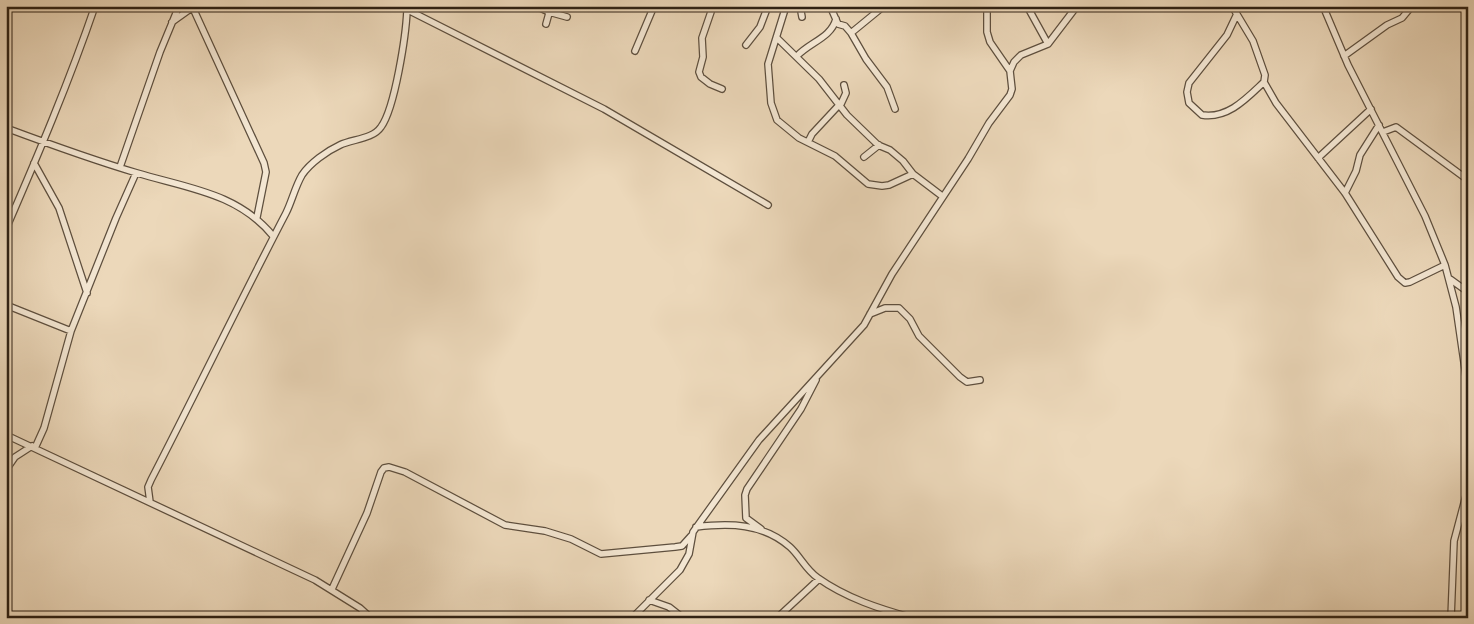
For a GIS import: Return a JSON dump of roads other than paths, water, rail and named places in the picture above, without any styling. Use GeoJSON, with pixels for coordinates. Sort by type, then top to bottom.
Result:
{"type":"FeatureCollection","features":[{"type":"Feature","properties":{"kind":"street"},"geometry":{"type":"LineString","coordinates":[[6,229],[61,100],[95,6]]}},
{"type":"Feature","properties":{"kind":"street"},"geometry":{"type":"LineString","coordinates":[[120,167],[130,133],[179,6]]}},
{"type":"Feature","properties":{"kind":"street"},"geometry":{"type":"LineString","coordinates":[[400,6],[604,109],[768,205]]}},
{"type":"Feature","properties":{"kind":"street"},"geometry":{"type":"LineString","coordinates":[[536,6],[567,17]]}},
{"type":"Feature","properties":{"kind":"street"},"geometry":{"type":"LineString","coordinates":[[635,51],[654,6]]}},
{"type":"Feature","properties":{"kind":"street"},"geometry":{"type":"LineString","coordinates":[[713,6],[702,38],[703,57],[699,72],[701,77],[710,84],[722,89]]}},
{"type":"Feature","properties":{"kind":"street"},"geometry":{"type":"LineString","coordinates":[[746,45],[760,27],[768,6]]}},
{"type":"Feature","properties":{"kind":"street"},"geometry":{"type":"LineString","coordinates":[[786,6],[768,64],[772,108],[780,123],[808,142],[835,156],[868,184],[889,185],[913,174]]}},
{"type":"Feature","properties":{"kind":"street"},"geometry":{"type":"LineString","coordinates":[[800,6],[802,17]]}},
{"type":"Feature","properties":{"kind":"street"},"geometry":{"type":"LineString","coordinates":[[830,6],[838,24],[845,26],[851,33],[866,59],[887,88],[895,109]]}},
{"type":"Feature","properties":{"kind":"street"},"geometry":{"type":"LineString","coordinates":[[851,33],[884,6]]}},
{"type":"Feature","properties":{"kind":"street"},"geometry":{"type":"LineString","coordinates":[[332,589],[367,513],[384,468],[405,472],[505,525],[545,531],[571,539],[601,554],[682,546],[759,440],[857,333],[942,196],[968,159],[989,123],[1010,95],[1012,89],[1010,71],[990,42],[987,32],[987,6]]}},
{"type":"Feature","properties":{"kind":"street"},"geometry":{"type":"LineString","coordinates":[[1027,6],[1048,44]]}},
{"type":"Feature","properties":{"kind":"street"},"geometry":{"type":"LineString","coordinates":[[1010,71],[1014,62],[1021,55],[1048,44],[1078,6]]}},
{"type":"Feature","properties":{"kind":"street"},"geometry":{"type":"LineString","coordinates":[[1232,6],[1237,14],[1246,27],[1253,40],[1266,75],[1264,82],[1233,108],[1218,115],[1202,115],[1189,103],[1187,92],[1189,83],[1227,35],[1237,14],[1241,6]]}},
{"type":"Feature","properties":{"kind":"street"},"geometry":{"type":"LineString","coordinates":[[1323,6],[1344,56],[1425,216],[1445,265],[1450,279],[1466,368],[1468,390]]}},
{"type":"Feature","properties":{"kind":"street"},"geometry":{"type":"LineString","coordinates":[[1344,56],[1387,25],[1402,18],[1412,6]]}},
{"type":"Feature","properties":{"kind":"street"},"geometry":{"type":"LineString","coordinates":[[172,22],[192,7],[264,163],[266,172],[257,217]]}},
{"type":"Feature","properties":{"kind":"street"},"geometry":{"type":"LineString","coordinates":[[137,496],[148,488],[295,194],[302,176],[314,162],[340,145],[369,136],[382,127],[392,100],[405,41],[407,10]]}},
{"type":"Feature","properties":{"kind":"street"},"geometry":{"type":"LineString","coordinates":[[546,24],[550,10]]}},
{"type":"Feature","properties":{"kind":"street"},"geometry":{"type":"LineString","coordinates":[[797,56],[814,42],[828,35],[836,19]]}},
{"type":"Feature","properties":{"kind":"street"},"geometry":{"type":"LineString","coordinates":[[777,38],[823,83],[839,105],[879,145],[890,150],[903,161],[913,174],[942,196]]}},
{"type":"Feature","properties":{"kind":"street"},"geometry":{"type":"LineString","coordinates":[[1264,82],[1280,110],[1345,193],[1402,281],[1410,282],[1445,265]]}},
{"type":"Feature","properties":{"kind":"street"},"geometry":{"type":"LineString","coordinates":[[808,142],[812,134],[839,105],[846,93],[844,85]]}},
{"type":"Feature","properties":{"kind":"street"},"geometry":{"type":"LineString","coordinates":[[1318,158],[1371,109]]}},
{"type":"Feature","properties":{"kind":"street"},"geometry":{"type":"LineString","coordinates":[[1345,193],[1356,170],[1360,155],[1379,125]]}},
{"type":"Feature","properties":{"kind":"street"},"geometry":{"type":"LineString","coordinates":[[1383,132],[1396,127],[1402,130],[1431,154],[1468,180]]}},
{"type":"Feature","properties":{"kind":"street"},"geometry":{"type":"LineString","coordinates":[[6,128],[136,173],[212,194],[257,217],[273,236]]}},
{"type":"Feature","properties":{"kind":"street"},"geometry":{"type":"LineString","coordinates":[[864,157],[879,145]]}},
{"type":"Feature","properties":{"kind":"street"},"geometry":{"type":"LineString","coordinates":[[34,163],[59,208],[87,293]]}},
{"type":"Feature","properties":{"kind":"street"},"geometry":{"type":"LineString","coordinates":[[6,470],[15,457],[33,447],[44,428],[71,331],[112,226],[136,173]]}},
{"type":"Feature","properties":{"kind":"street"},"geometry":{"type":"LineString","coordinates":[[6,206],[14,210]]}},
{"type":"Feature","properties":{"kind":"street"},"geometry":{"type":"LineString","coordinates":[[1450,279],[1468,292]]}},
{"type":"Feature","properties":{"kind":"street"},"geometry":{"type":"LineString","coordinates":[[6,306],[71,331]]}},
{"type":"Feature","properties":{"kind":"street"},"geometry":{"type":"LineString","coordinates":[[870,314],[885,308],[899,308],[910,319],[919,336],[960,377],[967,382],[980,380]]}},
{"type":"Feature","properties":{"kind":"street"},"geometry":{"type":"LineString","coordinates":[[763,531],[746,518],[744,495],[801,409],[820,372]]}},
{"type":"Feature","properties":{"kind":"street"},"geometry":{"type":"LineString","coordinates":[[6,435],[332,589],[371,618]]}},
{"type":"Feature","properties":{"kind":"street"},"geometry":{"type":"LineString","coordinates":[[148,488],[150,502]]}},
{"type":"Feature","properties":{"kind":"street"},"geometry":{"type":"LineString","coordinates":[[1451,618],[1454,541],[1463,514],[1468,490]]}},
{"type":"Feature","properties":{"kind":"street"},"geometry":{"type":"LineString","coordinates":[[1463,514],[1468,529]]}},
{"type":"Feature","properties":{"kind":"street"},"geometry":{"type":"LineString","coordinates":[[696,528],[735,524],[773,535],[789,546],[819,579],[862,602],[913,618]]}},
{"type":"Feature","properties":{"kind":"street"},"geometry":{"type":"LineString","coordinates":[[632,618],[680,570],[689,554],[691,536]]}},
{"type":"Feature","properties":{"kind":"street"},"geometry":{"type":"LineString","coordinates":[[777,618],[819,579]]}},
{"type":"Feature","properties":{"kind":"street"},"geometry":{"type":"LineString","coordinates":[[649,600],[669,607],[683,618]]}}]}
